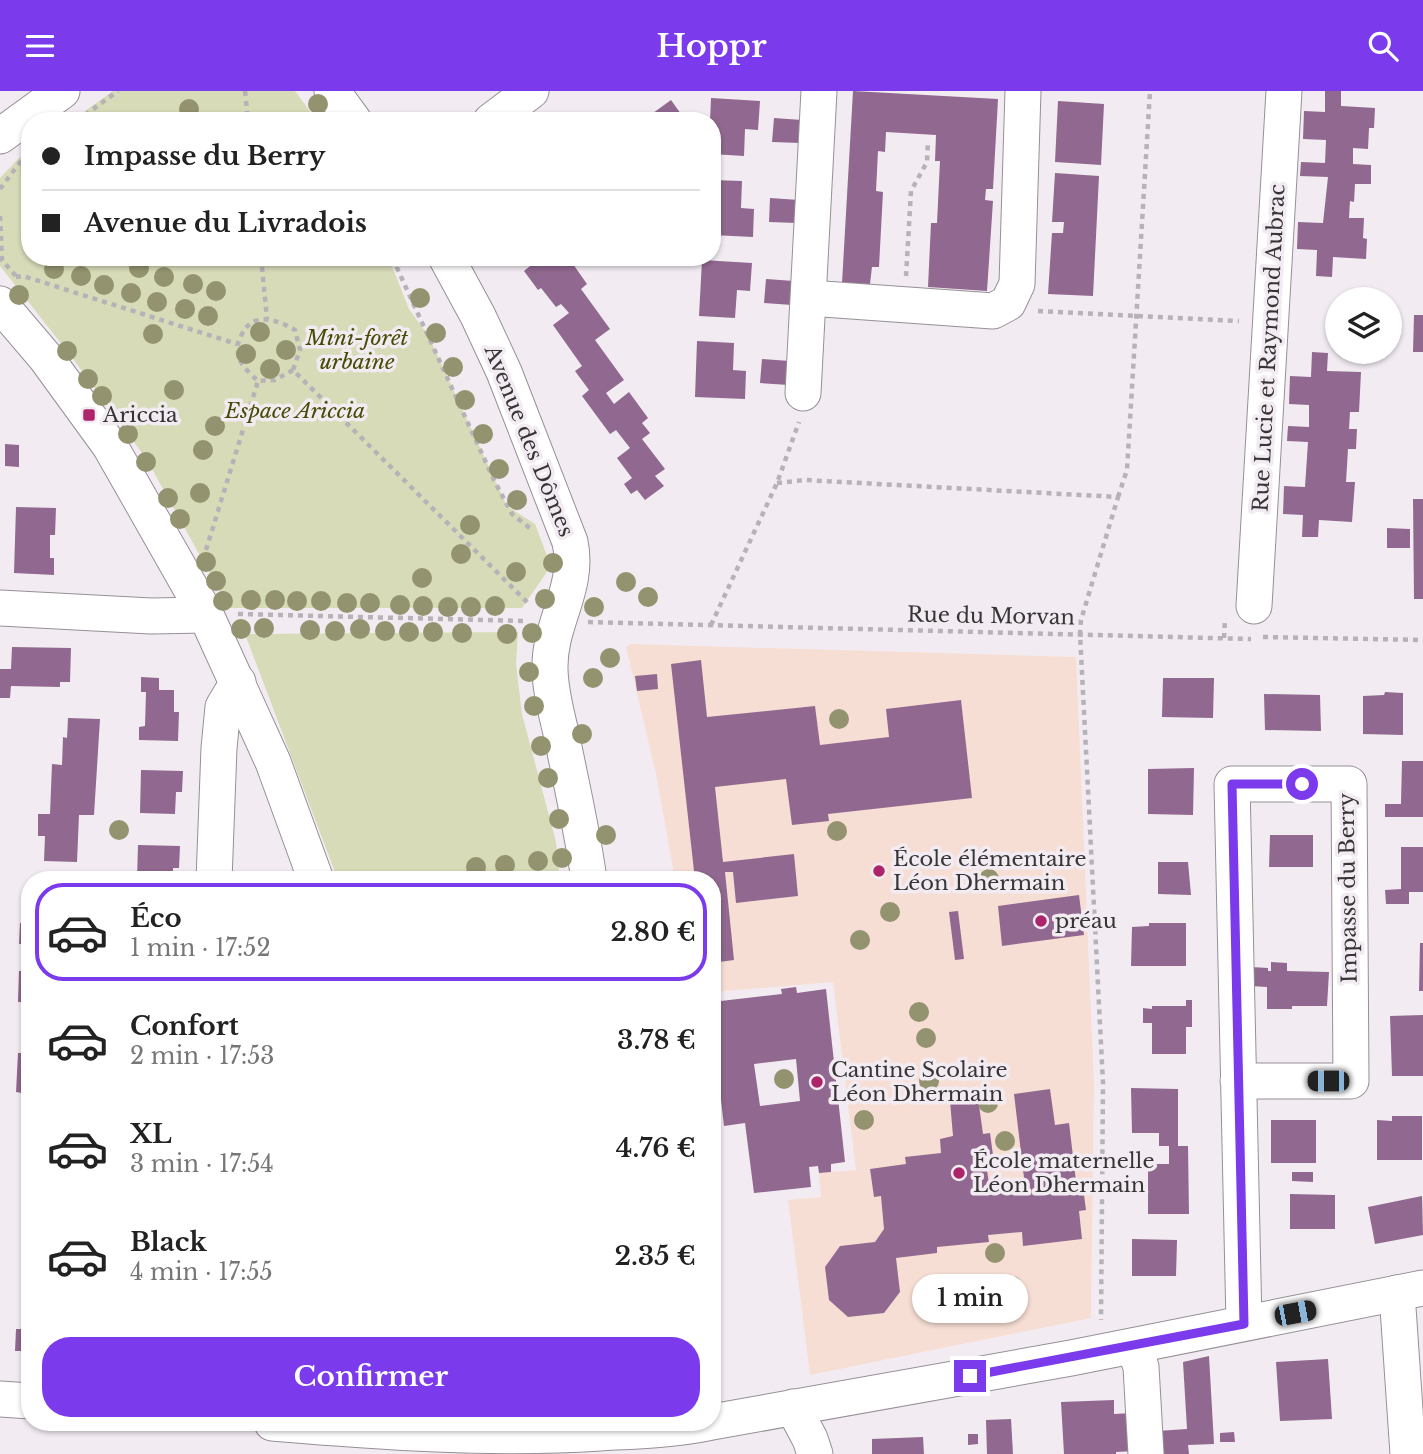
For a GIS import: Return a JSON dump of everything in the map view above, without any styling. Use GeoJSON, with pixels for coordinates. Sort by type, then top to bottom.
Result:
{"type":"FeatureCollection","features":[{"type":"Feature","properties":{"kind":"street"},"geometry":{"type":"LineString","coordinates":[[43,112],[62,91]]}},
{"type":"Feature","properties":{"kind":"street"},"geometry":{"type":"LineString","coordinates":[[332,91],[347,112]]}},
{"type":"Feature","properties":{"kind":"street"},"geometry":{"type":"LineString","coordinates":[[503,112],[531,91]]}},
{"type":"Feature","properties":{"kind":"street"},"geometry":{"type":"LineString","coordinates":[[803,393],[819,91]]}},
{"type":"Feature","properties":{"kind":"street"},"geometry":{"type":"LineString","coordinates":[[810,298],[993,311],[1007,303],[1017,284],[1023,91]]}},
{"type":"Feature","properties":{"kind":"street","name":"Rue Lucie et Raymond Aubrac"},"geometry":{"type":"LineString","coordinates":[[1254,605],[1284,91]]}},
{"type":"Feature","properties":{"kind":"street","name":"Avenue des Dômes"},"geometry":{"type":"LineString","coordinates":[[451,266],[504,372],[570,542],[572,574],[549,621],[550,666],[552,693],[588,871]]}},
{"type":"Feature","properties":{"kind":"street"},"geometry":{"type":"LineString","coordinates":[[0,303],[46,358],[110,446],[206,615],[277,773],[313,871]]}},
{"type":"Feature","properties":{"kind":"street"},"geometry":{"type":"LineString","coordinates":[[0,608],[151,616],[206,615]]}},
{"type":"Feature","properties":{"kind":"street"},"geometry":{"type":"LineString","coordinates":[[214,871],[223,707],[237,682]]}},
{"type":"Feature","properties":{"kind":"street","name":"Impasse du Berry"},"geometry":{"type":"LineString","coordinates":[[1238,1081],[1351,1081],[1349,784],[1232,784],[1238,1081],[1244,1324]]}},
{"type":"Feature","properties":{"kind":"street"},"geometry":{"type":"LineString","coordinates":[[721,1424],[793,1407],[1118,1349],[1410,1290],[1408,1454]]}},
{"type":"Feature","properties":{"kind":"street"},"geometry":{"type":"LineString","coordinates":[[1118,1349],[1141,1367],[1146,1454]]}},
{"type":"Feature","properties":{"kind":"street"},"geometry":{"type":"LineString","coordinates":[[0,1399],[21,1400]]}},
{"type":"Feature","properties":{"kind":"street"},"geometry":{"type":"LineString","coordinates":[[793,1407],[815,1454]]}},
{"type":"Feature","properties":{"kind":"street"},"geometry":{"type":"LineString","coordinates":[[346,1431],[401,1437],[560,1436],[660,1431]]}},
{"type":"Feature","properties":{"kind":"path"},"geometry":{"type":"LineString","coordinates":[[89,112],[118,91]]}},
{"type":"Feature","properties":{"kind":"path"},"geometry":{"type":"LineString","coordinates":[[245,91],[247,112]]}},
{"type":"Feature","properties":{"kind":"path"},"geometry":{"type":"LineString","coordinates":[[1118,1349],[1080,633],[1081,620],[1127,471],[1150,91]]}},
{"type":"Feature","properties":{"kind":"path"},"geometry":{"type":"LineString","coordinates":[[904,305],[911,191],[927,162],[928,141]]}},
{"type":"Feature","properties":{"kind":"path"},"geometry":{"type":"LineString","coordinates":[[0,189],[12,147]]}},
{"type":"Feature","properties":{"kind":"path"},"geometry":{"type":"LineString","coordinates":[[0,216],[2,260],[16,277],[23,276],[237,344]]}},
{"type":"Feature","properties":{"kind":"path"},"geometry":{"type":"LineString","coordinates":[[262,266],[267,319]]}},
{"type":"Feature","properties":{"kind":"path"},"geometry":{"type":"LineString","coordinates":[[397,266],[494,481],[512,514],[539,536]]}},
{"type":"Feature","properties":{"kind":"path"},"geometry":{"type":"LineString","coordinates":[[1007,303],[1026,311],[1241,321],[1271,312]]}},
{"type":"Feature","properties":{"kind":"path"},"geometry":{"type":"LineString","coordinates":[[260,319],[267,319],[280,321],[295,330],[299,350],[293,370],[275,380],[258,381],[240,363],[237,344],[246,326],[260,319]]}},
{"type":"Feature","properties":{"kind":"path"},"geometry":{"type":"LineString","coordinates":[[293,370],[549,621]]}},
{"type":"Feature","properties":{"kind":"path"},"geometry":{"type":"LineString","coordinates":[[206,550],[258,381]]}},
{"type":"Feature","properties":{"kind":"path"},"geometry":{"type":"LineString","coordinates":[[711,625],[777,483],[799,420],[803,393]]}},
{"type":"Feature","properties":{"kind":"path"},"geometry":{"type":"LineString","coordinates":[[777,483],[805,480],[1118,497]]}},
{"type":"Feature","properties":{"kind":"path"},"geometry":{"type":"LineString","coordinates":[[528,603],[534,593]]}},
{"type":"Feature","properties":{"kind":"path","name":"Rue du Morvan"},"geometry":{"type":"LineString","coordinates":[[206,615],[1251,639],[1270,636],[1423,640]]}},
{"type":"Feature","properties":{"kind":"shaded area","name":"École élémentaire Léon Dhermain"},"geometry":{"type":"Polygon","coordinates":[[[631,644],[1076,657],[1094,1084],[1091,1318],[810,1375],[788,1200],[821,1197],[819,1173],[856,1170],[833,982],[721,991],[721,871],[673,871],[656,774],[626,647],[631,644]]]}},
{"type":"Feature","properties":{"kind":"green space"},"geometry":{"type":"Polygon","coordinates":[[[113,91],[295,91],[310,112],[84,112],[113,91]]]}},
{"type":"Feature","properties":{"kind":"green space","name":"Espace Ariccia"},"geometry":{"type":"Polygon","coordinates":[[[21,157],[21,266],[392,266],[409,309],[429,337],[507,506],[535,524],[551,566],[522,608],[229,608],[147,460],[71,356],[0,266],[0,178],[21,157]]]}},
{"type":"Feature","properties":{"kind":"green space"},"geometry":{"type":"Polygon","coordinates":[[[518,632],[516,664],[522,714],[556,842],[559,871],[335,871],[245,634],[518,632]]]}},
{"type":"Feature","properties":{"kind":"building"},"geometry":{"type":"Polygon","coordinates":[[[853,91],[998,99],[993,189],[986,189],[985,200],[993,201],[987,291],[928,287],[931,223],[937,223],[940,161],[935,161],[936,135],[886,132],[885,152],[878,151],[876,191],[883,192],[879,267],[872,267],[870,284],[842,283],[853,91]]]}},
{"type":"Feature","properties":{"kind":"building"},"geometry":{"type":"Polygon","coordinates":[[[1325,91],[1341,91],[1341,106],[1375,108],[1374,128],[1369,128],[1368,149],[1353,148],[1353,164],[1371,165],[1371,184],[1355,184],[1354,202],[1350,201],[1349,218],[1364,218],[1366,259],[1333,257],[1332,277],[1316,276],[1317,250],[1297,249],[1298,222],[1323,223],[1328,177],[1300,176],[1301,162],[1325,163],[1326,140],[1303,139],[1304,111],[1325,112],[1325,91]]]}},
{"type":"Feature","properties":{"kind":"building"},"geometry":{"type":"Polygon","coordinates":[[[711,98],[760,101],[758,130],[745,129],[744,156],[721,155],[721,112],[710,112],[711,98]]]}},
{"type":"Feature","properties":{"kind":"building"},"geometry":{"type":"Polygon","coordinates":[[[671,100],[680,112],[654,112],[671,100]]]}},
{"type":"Feature","properties":{"kind":"building"},"geometry":{"type":"Polygon","coordinates":[[[1058,101],[1104,104],[1101,165],[1055,162],[1058,101]]]}},
{"type":"Feature","properties":{"kind":"building"},"geometry":{"type":"Polygon","coordinates":[[[774,118],[802,120],[801,143],[772,142],[774,118]]]}},
{"type":"Feature","properties":{"kind":"building"},"geometry":{"type":"Polygon","coordinates":[[[1055,173],[1099,176],[1093,296],[1048,294],[1052,233],[1063,233],[1064,222],[1052,222],[1055,173]]]}},
{"type":"Feature","properties":{"kind":"building"},"geometry":{"type":"Polygon","coordinates":[[[721,180],[742,181],[741,208],[754,209],[753,237],[721,235],[721,180]]]}},
{"type":"Feature","properties":{"kind":"building"},"geometry":{"type":"Polygon","coordinates":[[[770,198],[799,200],[797,223],[769,222],[770,198]]]}},
{"type":"Feature","properties":{"kind":"building"},"geometry":{"type":"Polygon","coordinates":[[[721,261],[752,263],[750,291],[737,290],[735,318],[699,316],[702,266],[721,266],[721,261]]]}},
{"type":"Feature","properties":{"kind":"building"},"geometry":{"type":"Polygon","coordinates":[[[530,266],[574,266],[587,284],[581,289],[610,329],[595,340],[624,380],[606,393],[614,404],[629,392],[648,418],[642,423],[650,433],[642,439],[665,469],[655,476],[664,486],[645,500],[637,490],[631,494],[624,484],[632,478],[617,458],[630,448],[616,430],[610,434],[582,396],[589,390],[575,371],[582,366],[553,325],[569,313],[561,304],[556,307],[541,288],[538,290],[524,271],[530,266]]]}},
{"type":"Feature","properties":{"kind":"building"},"geometry":{"type":"Polygon","coordinates":[[[766,279],[794,281],[792,305],[764,303],[766,279]]]}},
{"type":"Feature","properties":{"kind":"building"},"geometry":{"type":"Polygon","coordinates":[[[1414,315],[1423,315],[1423,352],[1413,352],[1414,315]]]}},
{"type":"Feature","properties":{"kind":"building"},"geometry":{"type":"Polygon","coordinates":[[[697,341],[734,343],[733,370],[746,371],[745,399],[695,397],[697,341]]]}},
{"type":"Feature","properties":{"kind":"building"},"geometry":{"type":"Polygon","coordinates":[[[1312,352],[1325,353],[1327,371],[1361,372],[1359,412],[1350,412],[1349,429],[1357,429],[1356,449],[1348,449],[1346,482],[1355,482],[1352,522],[1319,520],[1318,537],[1302,537],[1303,515],[1283,514],[1284,486],[1305,487],[1308,442],[1287,441],[1288,426],[1309,427],[1309,405],[1289,404],[1290,376],[1311,377],[1312,352]]]}},
{"type":"Feature","properties":{"kind":"building"},"geometry":{"type":"Polygon","coordinates":[[[762,359],[790,361],[789,385],[760,383],[762,359]]]}},
{"type":"Feature","properties":{"kind":"building"},"geometry":{"type":"Polygon","coordinates":[[[5,444],[19,445],[19,467],[5,466],[5,444]]]}},
{"type":"Feature","properties":{"kind":"building"},"geometry":{"type":"Polygon","coordinates":[[[1413,499],[1423,499],[1423,599],[1414,599],[1413,499]]]}},
{"type":"Feature","properties":{"kind":"building"},"geometry":{"type":"Polygon","coordinates":[[[16,507],[56,508],[55,535],[50,535],[50,558],[54,558],[54,575],[14,573],[16,507]]]}},
{"type":"Feature","properties":{"kind":"building"},"geometry":{"type":"Polygon","coordinates":[[[1387,528],[1410,529],[1410,548],[1387,548],[1387,528]]]}},
{"type":"Feature","properties":{"kind":"building"},"geometry":{"type":"Polygon","coordinates":[[[12,647],[71,648],[70,682],[60,682],[60,687],[11,686],[10,698],[0,698],[0,669],[11,669],[12,647]]]}},
{"type":"Feature","properties":{"kind":"building"},"geometry":{"type":"Polygon","coordinates":[[[701,660],[707,717],[815,706],[820,745],[889,737],[886,709],[961,700],[972,798],[828,814],[829,821],[792,825],[786,779],[715,787],[723,862],[794,854],[798,896],[736,903],[733,872],[725,872],[734,960],[721,962],[721,871],[694,871],[671,664],[701,660]]]}},
{"type":"Feature","properties":{"kind":"building"},"geometry":{"type":"Polygon","coordinates":[[[657,674],[658,689],[637,691],[635,676],[657,674]]]}},
{"type":"Feature","properties":{"kind":"building"},"geometry":{"type":"Polygon","coordinates":[[[141,677],[159,678],[159,690],[174,690],[174,712],[179,712],[178,741],[139,740],[139,727],[145,726],[146,692],[141,692],[141,677]]]}},
{"type":"Feature","properties":{"kind":"building"},"geometry":{"type":"Polygon","coordinates":[[[1163,678],[1214,678],[1213,718],[1162,717],[1163,678]]]}},
{"type":"Feature","properties":{"kind":"building"},"geometry":{"type":"Polygon","coordinates":[[[1385,692],[1403,693],[1403,735],[1363,734],[1363,696],[1384,695],[1385,692]]]}},
{"type":"Feature","properties":{"kind":"building"},"geometry":{"type":"Polygon","coordinates":[[[1264,694],[1320,695],[1321,731],[1265,730],[1264,694]]]}},
{"type":"Feature","properties":{"kind":"building"},"geometry":{"type":"Polygon","coordinates":[[[68,718],[100,719],[94,815],[79,815],[77,862],[44,861],[45,836],[38,836],[38,814],[50,814],[52,764],[62,765],[63,737],[67,738],[68,718]]]}},
{"type":"Feature","properties":{"kind":"building"},"geometry":{"type":"Polygon","coordinates":[[[1402,761],[1423,761],[1423,817],[1385,817],[1385,804],[1401,804],[1402,761]]]}},
{"type":"Feature","properties":{"kind":"building"},"geometry":{"type":"Polygon","coordinates":[[[1194,768],[1193,815],[1148,814],[1148,769],[1194,768]]]}},
{"type":"Feature","properties":{"kind":"building"},"geometry":{"type":"Polygon","coordinates":[[[141,770],[183,771],[182,792],[176,792],[175,814],[140,813],[141,770]]]}},
{"type":"Feature","properties":{"kind":"building"},"geometry":{"type":"Polygon","coordinates":[[[1270,835],[1313,835],[1313,867],[1269,867],[1270,835]]]}},
{"type":"Feature","properties":{"kind":"building"},"geometry":{"type":"Polygon","coordinates":[[[138,845],[180,846],[179,868],[173,868],[173,871],[137,871],[138,845]]]}},
{"type":"Feature","properties":{"kind":"building"},"geometry":{"type":"Polygon","coordinates":[[[1401,847],[1423,847],[1423,892],[1409,892],[1409,904],[1386,904],[1385,890],[1401,889],[1401,847]]]}},
{"type":"Feature","properties":{"kind":"building"},"geometry":{"type":"Polygon","coordinates":[[[1158,862],[1188,862],[1191,895],[1158,894],[1158,862]]]}},
{"type":"Feature","properties":{"kind":"building","name":"préau"},"geometry":{"type":"Polygon","coordinates":[[[1079,895],[1084,935],[1002,946],[998,906],[1079,895]]]}},
{"type":"Feature","properties":{"kind":"building"},"geometry":{"type":"Polygon","coordinates":[[[958,911],[964,959],[955,960],[949,912],[958,911]]]}},
{"type":"Feature","properties":{"kind":"building"},"geometry":{"type":"Polygon","coordinates":[[[20,923],[21,923],[21,944],[20,923]]]}},
{"type":"Feature","properties":{"kind":"building"},"geometry":{"type":"Polygon","coordinates":[[[1149,923],[1186,923],[1186,966],[1131,966],[1132,927],[1149,926],[1149,923]]]}},
{"type":"Feature","properties":{"kind":"building"},"geometry":{"type":"Polygon","coordinates":[[[1420,943],[1423,943],[1423,991],[1419,991],[1420,943]]]}},
{"type":"Feature","properties":{"kind":"building"},"geometry":{"type":"Polygon","coordinates":[[[1271,962],[1287,963],[1287,971],[1329,972],[1327,1006],[1267,1009],[1267,987],[1251,986],[1251,967],[1268,968],[1268,971],[1271,971],[1271,962]]]}},
{"type":"Feature","properties":{"kind":"building"},"geometry":{"type":"Polygon","coordinates":[[[19,971],[21,971],[21,1002],[18,1002],[19,971]]]}},
{"type":"Feature","properties":{"kind":"building","name":"Cantine Scolaire Léon Dhermain"},"geometry":{"type":"Polygon","coordinates":[[[796,987],[797,993],[826,989],[845,1162],[831,1164],[831,1172],[819,1173],[818,1166],[809,1167],[811,1187],[754,1193],[745,1123],[724,1126],[721,1100],[721,1001],[782,994],[781,989],[796,987]],[[796,1059],[754,1064],[760,1106],[800,1101],[796,1059]]]}},
{"type":"Feature","properties":{"kind":"building"},"geometry":{"type":"Polygon","coordinates":[[[1186,1000],[1192,1000],[1192,1027],[1186,1027],[1186,1054],[1152,1054],[1152,1023],[1143,1023],[1143,1008],[1186,1006],[1186,1000]]]}},
{"type":"Feature","properties":{"kind":"building"},"geometry":{"type":"Polygon","coordinates":[[[1423,1015],[1423,1076],[1392,1076],[1390,1016],[1423,1015]]]}},
{"type":"Feature","properties":{"kind":"building"},"geometry":{"type":"Polygon","coordinates":[[[18,1053],[21,1053],[21,1093],[16,1092],[18,1053]]]}},
{"type":"Feature","properties":{"kind":"building"},"geometry":{"type":"Polygon","coordinates":[[[1131,1088],[1178,1089],[1178,1146],[1188,1146],[1189,1214],[1148,1214],[1148,1164],[1169,1164],[1169,1146],[1159,1146],[1159,1133],[1132,1133],[1131,1088]]]}},
{"type":"Feature","properties":{"kind":"building"},"geometry":{"type":"Polygon","coordinates":[[[1050,1089],[1055,1125],[1069,1123],[1076,1181],[1082,1180],[1086,1210],[1079,1211],[1082,1239],[1023,1246],[1022,1232],[988,1235],[989,1242],[937,1247],[937,1253],[896,1258],[900,1292],[884,1313],[848,1317],[829,1300],[825,1267],[840,1246],[875,1242],[884,1229],[881,1196],[874,1197],[870,1169],[906,1164],[905,1157],[941,1153],[940,1139],[953,1136],[950,1101],[978,1098],[983,1134],[990,1133],[993,1155],[985,1156],[990,1191],[1025,1186],[1014,1094],[1050,1089]]]}},
{"type":"Feature","properties":{"kind":"building"},"geometry":{"type":"Polygon","coordinates":[[[1392,1116],[1422,1116],[1422,1160],[1377,1160],[1377,1120],[1392,1121],[1392,1116]]]}},
{"type":"Feature","properties":{"kind":"building"},"geometry":{"type":"Polygon","coordinates":[[[1271,1120],[1316,1120],[1316,1163],[1271,1163],[1271,1120]]]}},
{"type":"Feature","properties":{"kind":"building"},"geometry":{"type":"Polygon","coordinates":[[[1292,1172],[1313,1172],[1313,1182],[1292,1181],[1292,1172]]]}},
{"type":"Feature","properties":{"kind":"building"},"geometry":{"type":"Polygon","coordinates":[[[1290,1194],[1335,1195],[1335,1229],[1290,1229],[1290,1194]]]}},
{"type":"Feature","properties":{"kind":"building"},"geometry":{"type":"Polygon","coordinates":[[[1422,1196],[1423,1235],[1375,1244],[1368,1207],[1422,1196]]]}},
{"type":"Feature","properties":{"kind":"building"},"geometry":{"type":"Polygon","coordinates":[[[1132,1239],[1177,1240],[1176,1276],[1132,1276],[1132,1239]]]}},
{"type":"Feature","properties":{"kind":"building"},"geometry":{"type":"Polygon","coordinates":[[[16,1329],[21,1329],[21,1351],[15,1351],[16,1329]]]}},
{"type":"Feature","properties":{"kind":"building"},"geometry":{"type":"Polygon","coordinates":[[[1209,1356],[1214,1444],[1188,1445],[1189,1454],[1158,1454],[1157,1431],[1187,1429],[1183,1362],[1209,1356]]]}},
{"type":"Feature","properties":{"kind":"building"},"geometry":{"type":"Polygon","coordinates":[[[1328,1359],[1332,1419],[1280,1421],[1276,1362],[1328,1359]]]}},
{"type":"Feature","properties":{"kind":"building"},"geometry":{"type":"Polygon","coordinates":[[[1114,1400],[1114,1414],[1133,1413],[1135,1451],[1116,1454],[1064,1454],[1061,1402],[1114,1400]]]}},
{"type":"Feature","properties":{"kind":"building"},"geometry":{"type":"Polygon","coordinates":[[[1011,1419],[1013,1454],[987,1454],[986,1420],[1011,1419]]]}},
{"type":"Feature","properties":{"kind":"building"},"geometry":{"type":"Polygon","coordinates":[[[1234,1432],[1235,1442],[1220,1442],[1220,1433],[1234,1432]]]}},
{"type":"Feature","properties":{"kind":"building"},"geometry":{"type":"Polygon","coordinates":[[[968,1434],[978,1434],[978,1444],[968,1445],[968,1434]]]}},
{"type":"Feature","properties":{"kind":"building"},"geometry":{"type":"Polygon","coordinates":[[[923,1437],[924,1454],[872,1454],[872,1439],[923,1437]]]}},
{"type":"Feature","properties":{"kind":"place","name":"Ariccia"},"geometry":{"type":"Point","coordinates":[89,415]}},
{"type":"Feature","properties":{"kind":"place","name":"École élémentaire Léon Dhermain"},"geometry":{"type":"Point","coordinates":[879,871]}},
{"type":"Feature","properties":{"kind":"place","name":"préau"},"geometry":{"type":"Point","coordinates":[1041,921]}},
{"type":"Feature","properties":{"kind":"place","name":"Cantine Scolaire Léon Dhermain"},"geometry":{"type":"Point","coordinates":[817,1082]}},
{"type":"Feature","properties":{"kind":"place","name":"École maternelle Léon Dhermain"},"geometry":{"type":"Point","coordinates":[959,1173]}},
{"type":"Feature","properties":{"kind":"route"},"geometry":{"type":"LineString","coordinates":[[970,1376],[1244,1324],[1232,784],[1302,784]]}},
{"type":"Feature","properties":{"kind":"park label","name":"Mini-forêt urbaine"},"geometry":{"type":"Point","coordinates":[357,350]}}]}
